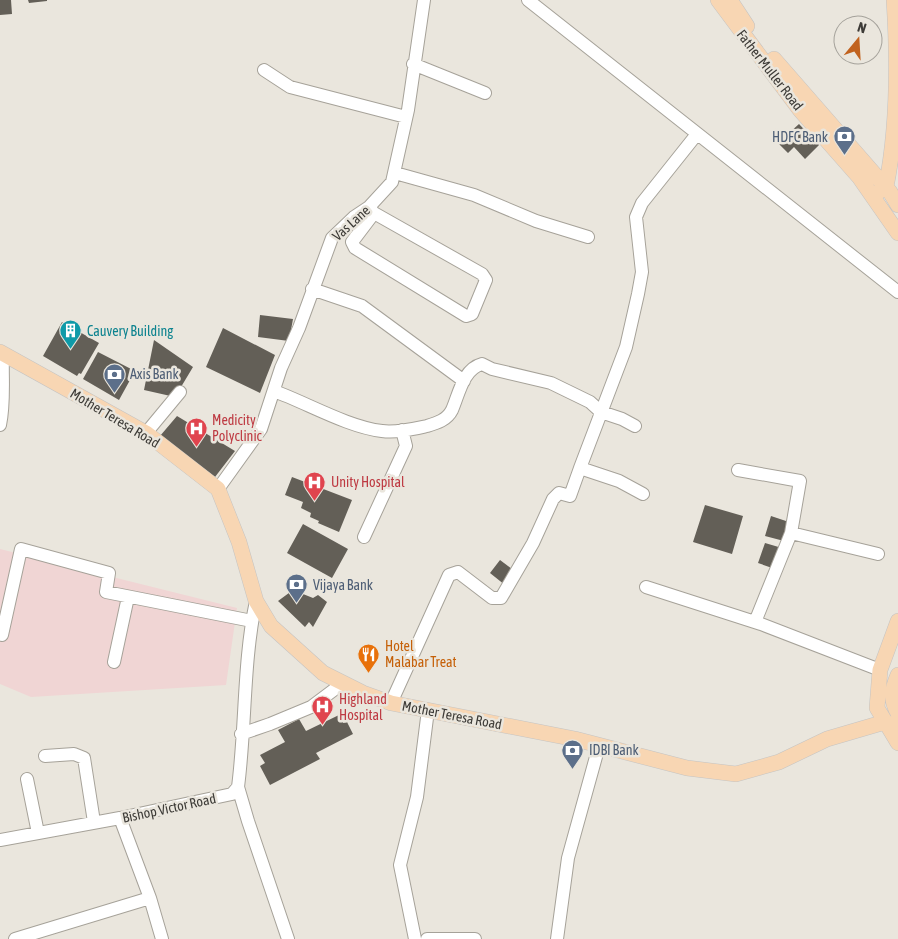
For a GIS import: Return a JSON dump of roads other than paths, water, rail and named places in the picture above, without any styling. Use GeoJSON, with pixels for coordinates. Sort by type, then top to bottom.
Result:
{"type":"FeatureCollection","features":[{"type":"Feature","properties":{"kind":"main road","name":"Father Muller Road"},"geometry":{"type":"LineString","coordinates":[[718,0],[800,110],[873,196],[898,233]]}},
{"type":"Feature","properties":{"kind":"main road"},"geometry":{"type":"LineString","coordinates":[[730,0],[744,22],[780,66],[894,196]]}},
{"type":"Feature","properties":{"kind":"main road"},"geometry":{"type":"LineString","coordinates":[[882,208],[894,196],[892,156],[898,55],[894,0]]}},
{"type":"Feature","properties":{"kind":"main road"},"geometry":{"type":"LineString","coordinates":[[873,196],[894,196]]}},
{"type":"Feature","properties":{"kind":"main road","name":"Mother Teresa Road"},"geometry":{"type":"LineString","coordinates":[[1,353],[146,433],[218,489],[239,542],[256,601],[271,626],[323,673],[343,683],[391,703],[599,746],[687,768],[736,774],[779,762],[827,739],[891,724]]}},
{"type":"Feature","properties":{"kind":"main road"},"geometry":{"type":"LineString","coordinates":[[898,621],[880,670],[877,708],[891,724],[898,743]]}},
{"type":"Feature","properties":{"kind":"main road"},"geometry":{"type":"LineString","coordinates":[[898,675],[892,691],[894,706],[898,713]]}},
{"type":"Feature","properties":{"kind":"street","name":"Vas Lane"},"geometry":{"type":"LineString","coordinates":[[218,489],[261,429],[332,238],[354,216],[372,210],[392,182],[406,117],[424,0]]}},
{"type":"Feature","properties":{"kind":"street"},"geometry":{"type":"LineString","coordinates":[[528,0],[898,292]]}},
{"type":"Feature","properties":{"kind":"street"},"geometry":{"type":"LineString","coordinates":[[413,64],[485,93]]}},
{"type":"Feature","properties":{"kind":"street"},"geometry":{"type":"LineString","coordinates":[[264,70],[290,87],[406,117]]}},
{"type":"Feature","properties":{"kind":"street"},"geometry":{"type":"LineString","coordinates":[[391,703],[449,575],[458,572],[492,598],[501,598],[533,543],[553,499],[560,493],[570,496],[626,347],[642,272],[636,218],[642,203],[697,134]]}},
{"type":"Feature","properties":{"kind":"street"},"geometry":{"type":"LineString","coordinates":[[395,173],[474,195],[528,218],[588,237]]}},
{"type":"Feature","properties":{"kind":"street"},"geometry":{"type":"LineString","coordinates":[[372,210],[482,274],[486,280],[472,314],[466,316],[355,248],[352,242],[372,210]]}},
{"type":"Feature","properties":{"kind":"street"},"geometry":{"type":"LineString","coordinates":[[312,289],[362,306],[464,381]]}},
{"type":"Feature","properties":{"kind":"street"},"geometry":{"type":"LineString","coordinates":[[0,425],[3,411],[1,353]]}},
{"type":"Feature","properties":{"kind":"street"},"geometry":{"type":"LineString","coordinates":[[274,391],[379,430],[402,430],[444,419],[451,412],[464,381],[472,369],[482,364],[492,369],[551,384],[590,402],[601,412],[636,426]]}},
{"type":"Feature","properties":{"kind":"street"},"geometry":{"type":"LineString","coordinates":[[146,433],[180,392]]}},
{"type":"Feature","properties":{"kind":"street"},"geometry":{"type":"LineString","coordinates":[[364,537],[406,446],[402,430]]}},
{"type":"Feature","properties":{"kind":"street"},"geometry":{"type":"LineString","coordinates":[[580,468],[619,481],[643,494]]}},
{"type":"Feature","properties":{"kind":"street"},"geometry":{"type":"LineString","coordinates":[[738,470],[800,481],[791,533],[755,622]]}},
{"type":"Feature","properties":{"kind":"street"},"geometry":{"type":"LineString","coordinates":[[791,533],[878,554]]}},
{"type":"Feature","properties":{"kind":"street"},"geometry":{"type":"LineString","coordinates":[[2,634],[21,549],[110,573],[106,592],[252,621]]}},
{"type":"Feature","properties":{"kind":"street"},"geometry":{"type":"LineString","coordinates":[[646,587],[755,622],[880,670]]}},
{"type":"Feature","properties":{"kind":"street"},"geometry":{"type":"LineString","coordinates":[[114,662],[128,597]]}},
{"type":"Feature","properties":{"kind":"street"},"geometry":{"type":"LineString","coordinates":[[256,601],[252,621],[241,734],[238,787],[288,939]]}},
{"type":"Feature","properties":{"kind":"street"},"geometry":{"type":"LineString","coordinates":[[241,734],[312,706],[343,683]]}},
{"type":"Feature","properties":{"kind":"street"},"geometry":{"type":"LineString","coordinates":[[415,939],[400,865],[417,797],[428,710]]}},
{"type":"Feature","properties":{"kind":"street"},"geometry":{"type":"LineString","coordinates":[[557,939],[568,858],[599,746]]}},
{"type":"Feature","properties":{"kind":"street"},"geometry":{"type":"LineString","coordinates":[[45,756],[80,754],[84,758],[94,822]]}},
{"type":"Feature","properties":{"kind":"street"},"geometry":{"type":"LineString","coordinates":[[27,779],[38,832]]}},
{"type":"Feature","properties":{"kind":"street","name":"Bishop Victor Road"},"geometry":{"type":"LineString","coordinates":[[0,840],[216,799],[232,794],[238,787]]}},
{"type":"Feature","properties":{"kind":"street"},"geometry":{"type":"LineString","coordinates":[[120,818],[150,898],[162,939]]}},
{"type":"Feature","properties":{"kind":"street"},"geometry":{"type":"LineString","coordinates":[[15,939],[150,898]]}},
{"type":"Feature","properties":{"kind":"street"},"geometry":{"type":"LineString","coordinates":[[427,939],[475,939]]}},
{"type":"Feature","properties":{"kind":"place","name":"HDFC Bank"},"geometry":{"type":"Point","coordinates":[844,156]}},
{"type":"Feature","properties":{"kind":"place","name":"Cauvery Building"},"geometry":{"type":"Point","coordinates":[71,350]}},
{"type":"Feature","properties":{"kind":"place","name":"Axis Bank"},"geometry":{"type":"Point","coordinates":[114,393]}},
{"type":"Feature","properties":{"kind":"place","name":"Medicity Polyclinic"},"geometry":{"type":"Point","coordinates":[196,447]}},
{"type":"Feature","properties":{"kind":"place","name":"Unity Hospital"},"geometry":{"type":"Point","coordinates":[315,501]}},
{"type":"Feature","properties":{"kind":"place","name":"Vijaya Bank"},"geometry":{"type":"Point","coordinates":[297,604]}},
{"type":"Feature","properties":{"kind":"place","name":"Hotel Malabar Treat"},"geometry":{"type":"Point","coordinates":[369,673]}},
{"type":"Feature","properties":{"kind":"place","name":"Highland Hospital"},"geometry":{"type":"Point","coordinates":[323,726]}},
{"type":"Feature","properties":{"kind":"place","name":"IDBI Bank"},"geometry":{"type":"Point","coordinates":[573,769]}}]}
